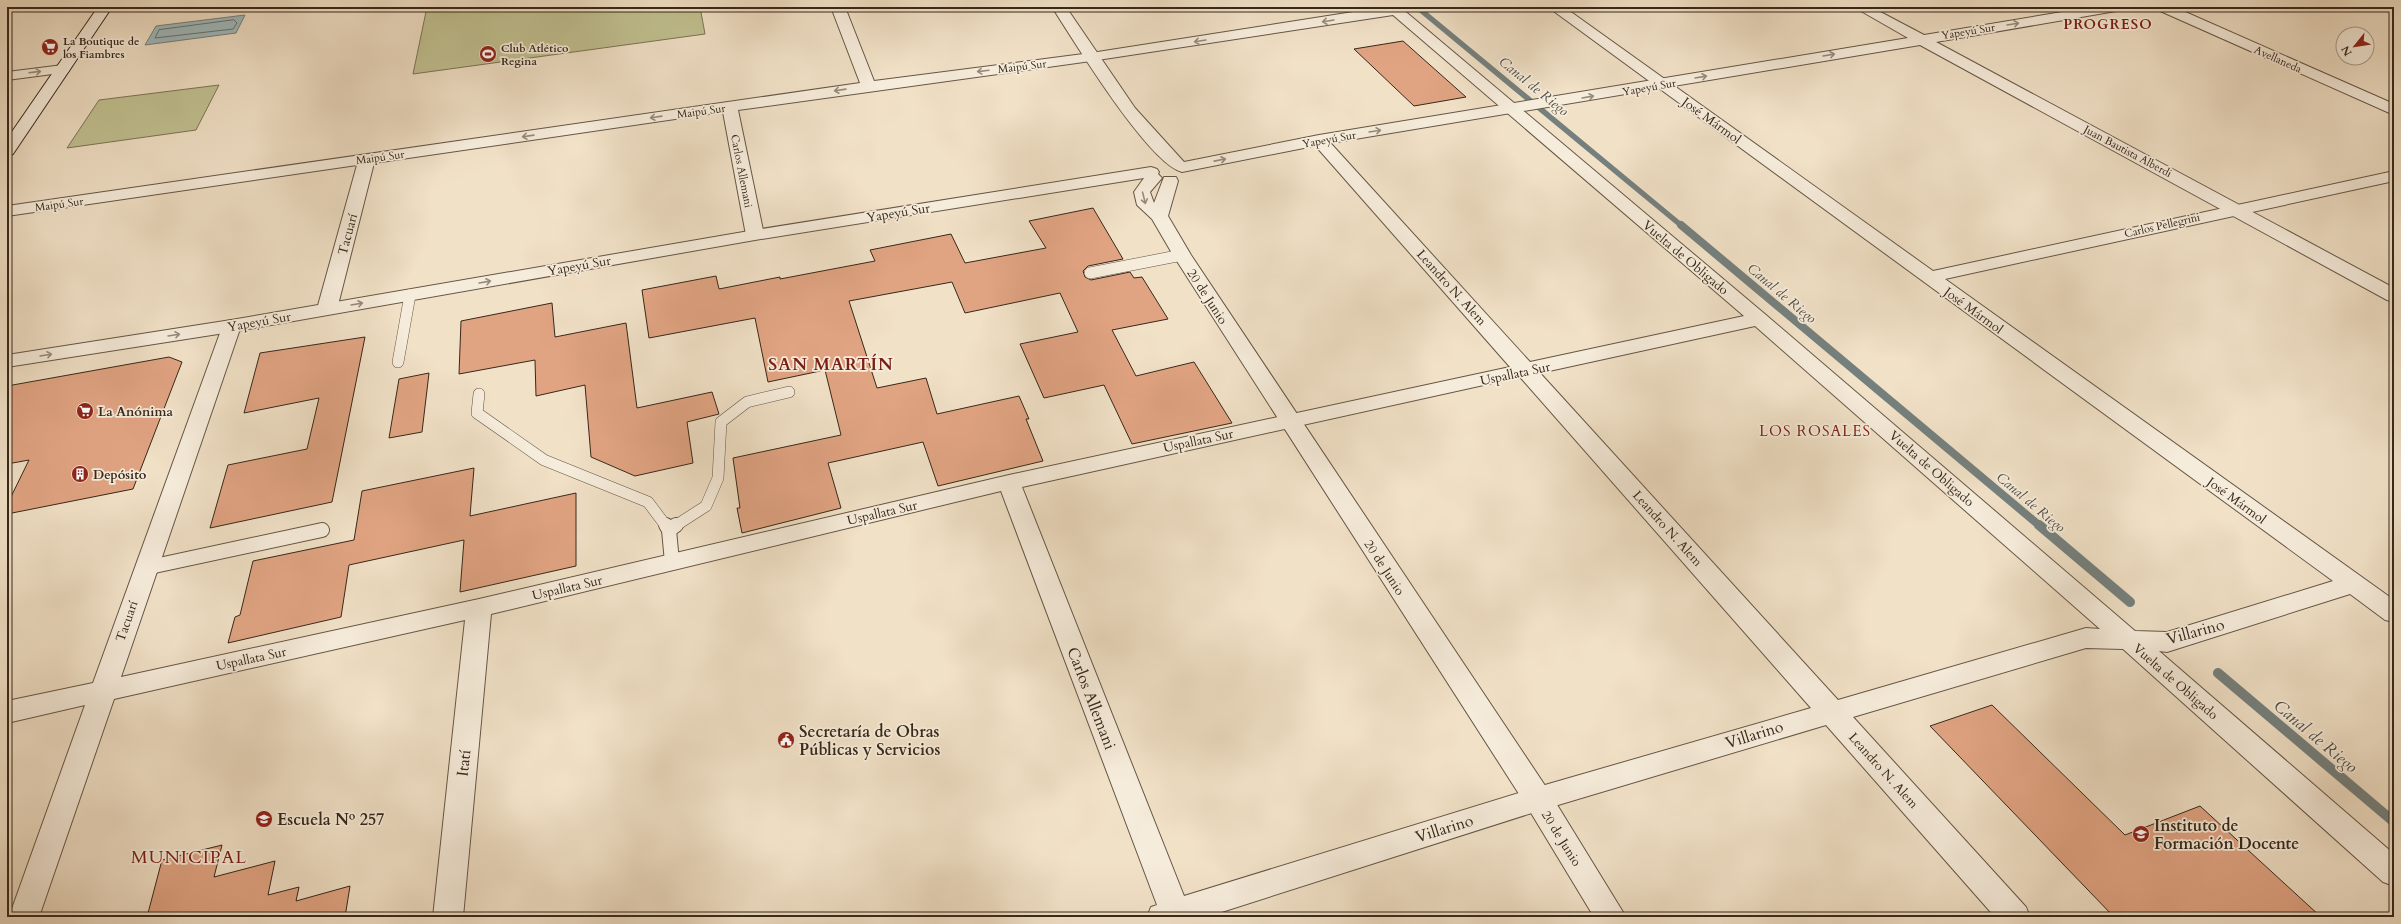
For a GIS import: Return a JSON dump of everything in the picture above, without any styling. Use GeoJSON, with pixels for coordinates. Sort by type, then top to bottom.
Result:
{"type":"FeatureCollection","features":[{"type":"Feature","properties":{"kind":"street"},"geometry":{"type":"LineString","coordinates":[[7,151],[105,7]]}},
{"type":"Feature","properties":{"kind":"street"},"geometry":{"type":"LineString","coordinates":[[838,7],[869,86]]}},
{"type":"Feature","properties":{"kind":"street"},"geometry":{"type":"LineString","coordinates":[[1059,7],[1091,57],[1157,146],[1180,167]]}},
{"type":"Feature","properties":{"kind":"street","name":"José Mármol"},"geometry":{"type":"LineString","coordinates":[[1555,7],[2394,613]]}},
{"type":"Feature","properties":{"kind":"street","name":"Juan Bautista Alberdi"},"geometry":{"type":"LineString","coordinates":[[1861,7],[2394,296]]}},
{"type":"Feature","properties":{"kind":"street","name":"Yapeyú Sur"},"geometry":{"type":"LineString","coordinates":[[1180,167],[1319,140],[1549,104],[1919,39],[2116,7]]}},
{"type":"Feature","properties":{"kind":"street","name":"Avellaneda"},"geometry":{"type":"LineString","coordinates":[[2163,7],[2394,110]]}},
{"type":"Feature","properties":{"kind":"street","name":"Maipú Sur"},"geometry":{"type":"LineString","coordinates":[[7,211],[869,86],[1091,57],[1393,9]]}},
{"type":"Feature","properties":{"kind":"street","name":"Vuelta de Obligado"},"geometry":{"type":"LineString","coordinates":[[1393,9],[1510,110],[1759,319],[2130,641],[2394,873]]}},
{"type":"Feature","properties":{"kind":"street"},"geometry":{"type":"LineString","coordinates":[[7,76],[63,69]]}},
{"type":"Feature","properties":{"kind":"street","name":"Carlos Allemani"},"geometry":{"type":"LineString","coordinates":[[730,106],[755,235]]}},
{"type":"Feature","properties":{"kind":"street","name":"Leandro N. Alem"},"geometry":{"type":"LineString","coordinates":[[1319,140],[2015,917]]}},
{"type":"Feature","properties":{"kind":"street"},"geometry":{"type":"LineString","coordinates":[[1157,146],[1159,216]]}},
{"type":"Feature","properties":{"kind":"street","name":"Tacuarí"},"geometry":{"type":"LineString","coordinates":[[327,309],[367,159]]}},
{"type":"Feature","properties":{"kind":"street","name":"Yapeyú Sur"},"geometry":{"type":"LineString","coordinates":[[7,361],[231,326],[755,235],[1157,175],[1184,176],[1185,170],[1180,167]]}},
{"type":"Feature","properties":{"kind":"street","name":"20 de Junio"},"geometry":{"type":"LineString","coordinates":[[1157,175],[1145,186],[1142,192],[1146,205],[1159,216],[1182,255],[1289,420],[1538,799],[1611,917]]}},
{"type":"Feature","properties":{"kind":"street","name":"Carlos Pellegrini"},"geometry":{"type":"LineString","coordinates":[[1930,278],[2235,209],[2394,176]]}},
{"type":"Feature","properties":{"kind":"street","name":"Uspallata Sur"},"geometry":{"type":"LineString","coordinates":[[7,712],[479,608],[1009,482],[1289,420],[1527,371],[1759,319]]}},
{"type":"Feature","properties":{"kind":"street","name":"Tacuarí"},"geometry":{"type":"LineString","coordinates":[[24,917],[101,691],[231,326]]}},
{"type":"Feature","properties":{"kind":"street","name":"Carlos Allemani"},"geometry":{"type":"LineString","coordinates":[[1009,482],[1168,915]]}},
{"type":"Feature","properties":{"kind":"street","name":"Villarino"},"geometry":{"type":"LineString","coordinates":[[1168,915],[1538,799],[2086,638],[2167,642],[2352,584]]}},
{"type":"Feature","properties":{"kind":"street","name":"Itatí"},"geometry":{"type":"LineString","coordinates":[[448,917],[479,608]]}},
{"type":"Feature","properties":{"kind":"lane"},"geometry":{"type":"LineString","coordinates":[[1090,273],[1182,255]]}},
{"type":"Feature","properties":{"kind":"lane"},"geometry":{"type":"LineString","coordinates":[[398,362],[410,295]]}},
{"type":"Feature","properties":{"kind":"lane"},"geometry":{"type":"LineString","coordinates":[[669,530],[706,506],[718,478],[721,422],[746,402],[789,392]]}},
{"type":"Feature","properties":{"kind":"lane"},"geometry":{"type":"LineString","coordinates":[[479,394],[477,413],[544,460],[648,502],[669,530],[672,562]]}},
{"type":"Feature","properties":{"kind":"lane"},"geometry":{"type":"LineString","coordinates":[[145,568],[322,530]]}},
{"type":"Feature","properties":{"kind":"green space","name":"Club Atlético Regina"},"geometry":{"type":"Polygon","coordinates":[[[427,7],[700,7],[705,34],[413,74],[427,7]]]}},
{"type":"Feature","properties":{"kind":"green space"},"geometry":{"type":"Polygon","coordinates":[[[219,85],[196,130],[67,148],[99,100],[219,85]]]}},
{"type":"Feature","properties":{"kind":"water"},"geometry":{"type":"Polygon","coordinates":[[[245,15],[236,33],[145,45],[156,26],[245,15]]]}},
{"type":"Feature","properties":{"kind":"building"},"geometry":{"type":"Polygon","coordinates":[[[1403,41],[1466,97],[1414,106],[1354,49],[1403,41]]]}},
{"type":"Feature","properties":{"kind":"building"},"geometry":{"type":"Polygon","coordinates":[[[1093,208],[1123,259],[1088,266],[1083,271],[1085,277],[1091,280],[1130,272],[1134,278],[1142,277],[1168,319],[1112,330],[1136,376],[1194,362],[1232,423],[1132,444],[1104,385],[1044,398],[1020,344],[1078,332],[1060,293],[965,313],[952,282],[849,301],[877,388],[926,378],[937,414],[1019,396],[1029,419],[1026,419],[1043,461],[938,486],[923,442],[828,463],[841,508],[742,533],[737,508],[740,508],[733,458],[841,435],[825,370],[768,382],[755,318],[649,338],[642,290],[716,276],[719,289],[780,277],[780,279],[875,261],[870,250],[951,234],[965,263],[1046,248],[1029,221],[1093,208]]]}},
{"type":"Feature","properties":{"kind":"building"},"geometry":{"type":"Polygon","coordinates":[[[552,303],[555,337],[626,323],[637,408],[712,392],[719,414],[687,422],[693,463],[635,476],[591,457],[585,385],[536,396],[535,360],[459,374],[461,321],[552,303]]]}},
{"type":"Feature","properties":{"kind":"building"},"geometry":{"type":"Polygon","coordinates":[[[365,337],[332,502],[210,528],[228,465],[307,449],[319,398],[244,413],[260,353],[365,337]]]}},
{"type":"Feature","properties":{"kind":"building","name":"La Anónima"},"geometry":{"type":"Polygon","coordinates":[[[169,357],[182,362],[133,489],[7,514],[7,505],[29,460],[7,464],[7,386],[169,357]]]}},
{"type":"Feature","properties":{"kind":"building"},"geometry":{"type":"Polygon","coordinates":[[[429,373],[422,432],[389,438],[399,379],[429,373]]]}},
{"type":"Feature","properties":{"kind":"building"},"geometry":{"type":"Polygon","coordinates":[[[474,468],[470,516],[576,493],[576,566],[460,592],[464,540],[349,565],[341,617],[228,643],[235,617],[240,615],[253,561],[354,540],[362,491],[474,468]]]}},
{"type":"Feature","properties":{"kind":"building","name":"Instituto de Formación Docente"},"geometry":{"type":"Polygon","coordinates":[[[1992,705],[2125,835],[2200,806],[2321,917],[2114,917],[1930,726],[1992,705]]]}},
{"type":"Feature","properties":{"kind":"building","name":"Escuela Nº 257"},"geometry":{"type":"Polygon","coordinates":[[[222,845],[214,877],[275,861],[268,895],[299,887],[296,901],[350,886],[345,917],[147,917],[162,860],[222,845]]]}},
{"type":"Feature","properties":{"kind":"waterway","name":"Canal de Riego"},"geometry":{"type":"LineString","coordinates":[[1417,7],[1682,226]]}},
{"type":"Feature","properties":{"kind":"waterway","name":"Canal de Riego"},"geometry":{"type":"LineString","coordinates":[[1681,225],[2040,526]]}},
{"type":"Feature","properties":{"kind":"waterway","name":"Canal de Riego"},"geometry":{"type":"LineString","coordinates":[[2039,525],[2130,602]]}},
{"type":"Feature","properties":{"kind":"waterway","name":"Canal de Riego"},"geometry":{"type":"LineString","coordinates":[[2218,673],[2394,822]]}},
{"type":"Feature","properties":{"kind":"place","name":"La Boutique de los Fiambres"},"geometry":{"type":"Point","coordinates":[50,47]}},
{"type":"Feature","properties":{"kind":"place","name":"Club Atlético Regina"},"geometry":{"type":"Point","coordinates":[488,54]}},
{"type":"Feature","properties":{"kind":"place","name":"La Anónima"},"geometry":{"type":"Point","coordinates":[85,411]}},
{"type":"Feature","properties":{"kind":"place","name":"Depósito"},"geometry":{"type":"Point","coordinates":[80,474]}},
{"type":"Feature","properties":{"kind":"place","name":"Secretaría de Obras Públicas y Servicios"},"geometry":{"type":"Point","coordinates":[786,740]}},
{"type":"Feature","properties":{"kind":"place","name":"Escuela Nº 257"},"geometry":{"type":"Point","coordinates":[264,819]}},
{"type":"Feature","properties":{"kind":"place","name":"Instituto de Formación Docente"},"geometry":{"type":"Point","coordinates":[2141,834]}},
{"type":"Feature","properties":{"kind":"district","name":"PROGRESO"},"geometry":{"type":"Point","coordinates":[2108,24]}},
{"type":"Feature","properties":{"kind":"district","name":"SAN MARTÍN"},"geometry":{"type":"Point","coordinates":[831,364]}},
{"type":"Feature","properties":{"kind":"district","name":"LOS ROSALES"},"geometry":{"type":"Point","coordinates":[1815,431]}},
{"type":"Feature","properties":{"kind":"district","name":"MUNICIPAL"},"geometry":{"type":"Point","coordinates":[189,857]}}]}
